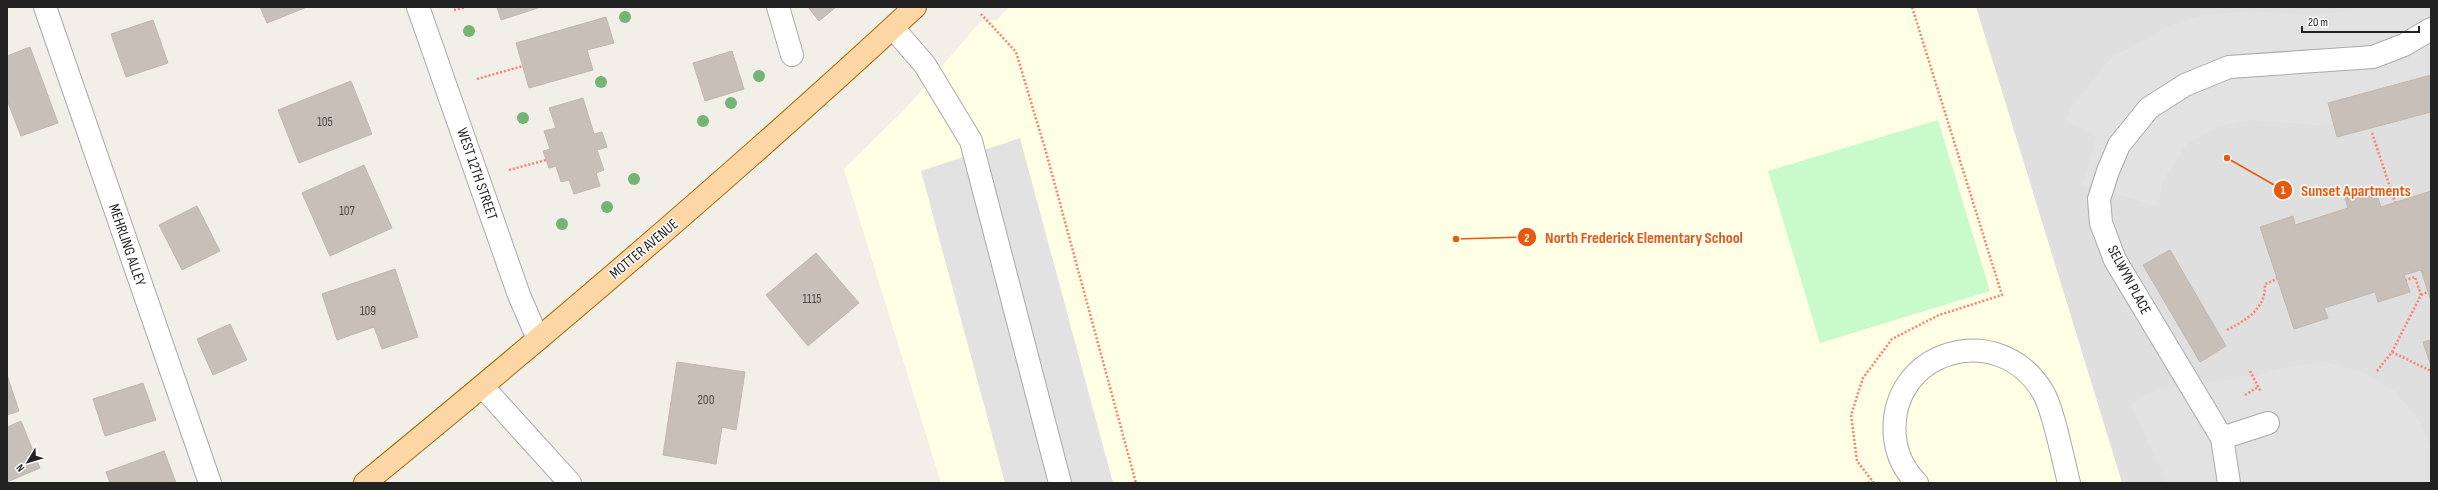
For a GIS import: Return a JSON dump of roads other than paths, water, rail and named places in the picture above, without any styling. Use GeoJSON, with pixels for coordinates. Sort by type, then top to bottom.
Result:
{"type":"FeatureCollection","features":[{"type":"Feature","properties":{"kind":"main road","name":"MOTTER AVENUE"},"geometry":{"type":"LineString","coordinates":[[365,483],[483,387],[710,192],[915,7]]}},
{"type":"Feature","properties":{"kind":"street","name":"MEHRLING ALLEY"},"geometry":{"type":"LineString","coordinates":[[45,7],[210,483]]}},
{"type":"Feature","properties":{"kind":"street","name":"WEST 12TH STREET"},"geometry":{"type":"LineString","coordinates":[[418,7],[519,295],[538,339]]}},
{"type":"Feature","properties":{"kind":"street"},"geometry":{"type":"LineString","coordinates":[[778,7],[792,55]]}},
{"type":"Feature","properties":{"kind":"street"},"geometry":{"type":"LineString","coordinates":[[893,28],[925,65],[971,141],[1060,483]]}},
{"type":"Feature","properties":{"kind":"street","name":"SELWYN PLACE"},"geometry":{"type":"LineString","coordinates":[[2229,483],[2222,438],[2115,260],[2101,223],[2099,199],[2108,171],[2119,145],[2149,108],[2184,85],[2229,67],[2373,56],[2404,45],[2431,29]]}},
{"type":"Feature","properties":{"kind":"street"},"geometry":{"type":"LineString","coordinates":[[1917,483],[1908,474],[1897,451],[1894,425],[1899,399],[1913,377],[1932,361],[1956,351],[1982,350],[2007,357],[2028,372],[2044,393],[2069,483]]}},
{"type":"Feature","properties":{"kind":"street"},"geometry":{"type":"LineString","coordinates":[[483,387],[570,483]]}},
{"type":"Feature","properties":{"kind":"street"},"geometry":{"type":"LineString","coordinates":[[2222,438],[2268,423]]}},
{"type":"Feature","properties":{"kind":"place","name":"Sunset Apartments"},"geometry":{"type":"Point","coordinates":[2227,158]}},
{"type":"Feature","properties":{"kind":"place","name":"North Frederick Elementary School"},"geometry":{"type":"Point","coordinates":[1456,239]}}]}
